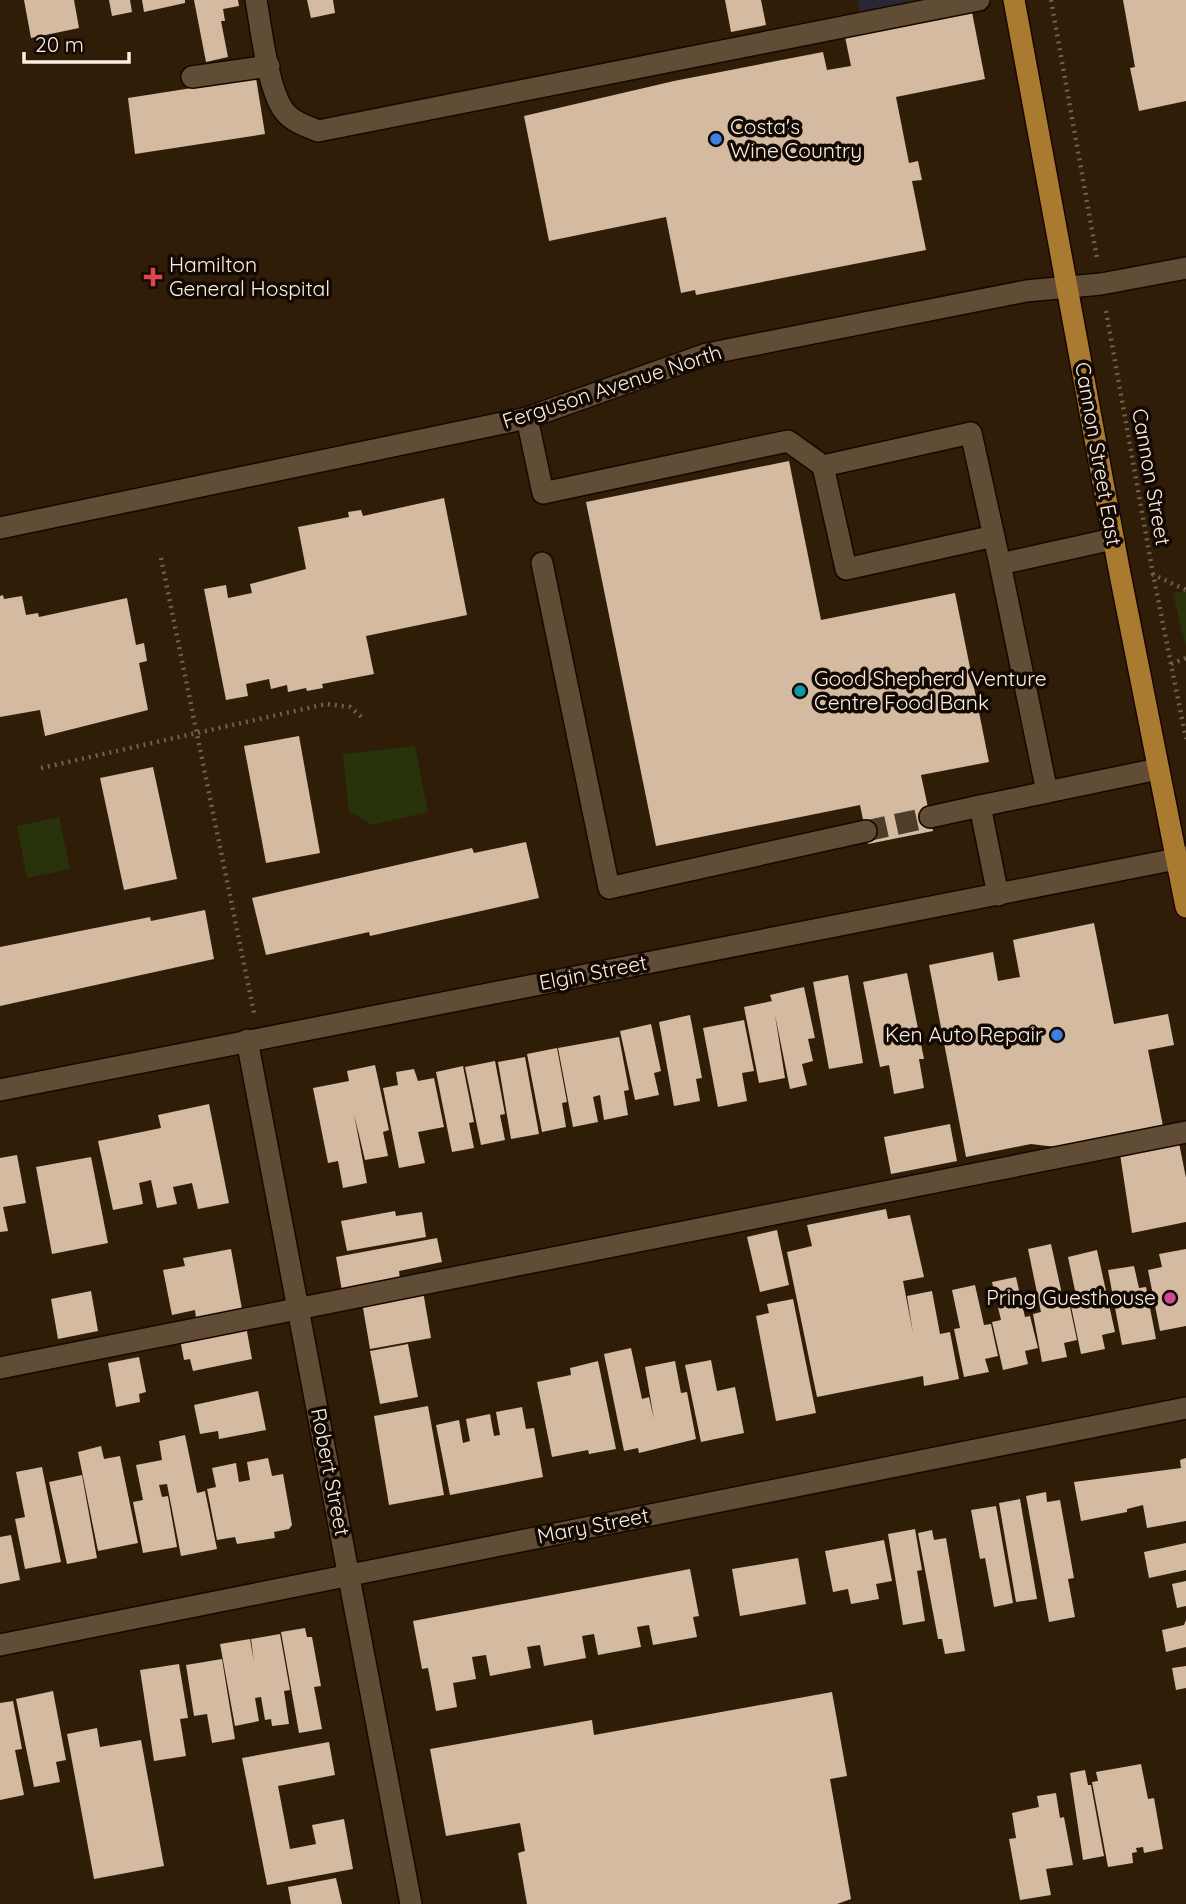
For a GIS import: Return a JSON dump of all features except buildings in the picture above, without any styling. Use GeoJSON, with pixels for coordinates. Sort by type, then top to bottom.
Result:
{"type":"FeatureCollection","features":[{"type":"Feature","properties":{"kind":"main road","name":"Cannon Street East"},"geometry":{"type":"LineString","coordinates":[[1014,0],[1113,539],[1158,769],[1181,858],[1186,907]]}},
{"type":"Feature","properties":{"kind":"street"},"geometry":{"type":"LineString","coordinates":[[256,0],[269,65],[284,110],[300,124],[318,131],[979,0]]}},
{"type":"Feature","properties":{"kind":"street"},"geometry":{"type":"LineString","coordinates":[[192,77],[269,65]]}},
{"type":"Feature","properties":{"kind":"street","name":"Ferguson Avenue North"},"geometry":{"type":"LineString","coordinates":[[0,528],[527,418],[707,354],[1026,291],[1066,288],[1186,268]]}},
{"type":"Feature","properties":{"kind":"street"},"geometry":{"type":"LineString","coordinates":[[527,418],[543,493],[788,441],[823,466],[846,569],[994,536]]}},
{"type":"Feature","properties":{"kind":"street"},"geometry":{"type":"LineString","coordinates":[[823,466],[971,433],[1047,792]]}},
{"type":"Feature","properties":{"kind":"street"},"geometry":{"type":"LineString","coordinates":[[1000,564],[1113,539]]}},
{"type":"Feature","properties":{"kind":"street"},"geometry":{"type":"LineString","coordinates":[[542,563],[609,888],[866,831]]}},
{"type":"Feature","properties":{"kind":"street"},"geometry":{"type":"LineString","coordinates":[[930,817],[1158,769]]}},
{"type":"Feature","properties":{"kind":"street"},"geometry":{"type":"LineString","coordinates":[[981,806],[998,894]]}},
{"type":"Feature","properties":{"kind":"street","name":"Elgin Street"},"geometry":{"type":"LineString","coordinates":[[0,1090],[1181,858]]}},
{"type":"Feature","properties":{"kind":"street","name":"Robert Street"},"geometry":{"type":"LineString","coordinates":[[247,1040],[411,1904]]}},
{"type":"Feature","properties":{"kind":"street"},"geometry":{"type":"LineString","coordinates":[[0,1368],[1186,1132]]}},
{"type":"Feature","properties":{"kind":"street","name":"Mary Street"},"geometry":{"type":"LineString","coordinates":[[0,1645],[1186,1408]]}},
{"type":"Feature","properties":{"kind":"path"},"geometry":{"type":"LineString","coordinates":[[1051,0],[1091,223]]}},
{"type":"Feature","properties":{"kind":"path","name":"Cannon Street"},"geometry":{"type":"LineString","coordinates":[[1112,344],[1186,739]]}},
{"type":"Feature","properties":{"kind":"path"},"geometry":{"type":"LineString","coordinates":[[161,558],[255,1015],[247,1040]]}},
{"type":"Feature","properties":{"kind":"path"},"geometry":{"type":"LineString","coordinates":[[1119,569],[1153,574],[1186,590]]}},
{"type":"Feature","properties":{"kind":"path"},"geometry":{"type":"LineString","coordinates":[[41,768],[326,704],[350,707],[365,720]]}},
{"type":"Feature","properties":{"kind":"shaded area"},"geometry":{"type":"Polygon","coordinates":[[[857,0],[944,0],[860,15],[857,0]]]}},
{"type":"Feature","properties":{"kind":"green space"},"geometry":{"type":"Polygon","coordinates":[[[1186,591],[1186,648],[1173,593],[1186,591]]]}},
{"type":"Feature","properties":{"kind":"green space"},"geometry":{"type":"Polygon","coordinates":[[[415,746],[428,812],[372,825],[349,811],[343,754],[415,746]]]}},
{"type":"Feature","properties":{"kind":"green space"},"geometry":{"type":"Polygon","coordinates":[[[59,817],[70,869],[27,878],[17,826],[59,817]]]}},
{"type":"Feature","properties":{"kind":"tunnel"},"geometry":{"type":"LineString","coordinates":[[866,831],[930,817]]}},
{"type":"Feature","properties":{"kind":"place","name":"Costa's Wine Country"},"geometry":{"type":"Point","coordinates":[716,139]}},
{"type":"Feature","properties":{"kind":"place","name":"Hamilton General Hospital"},"geometry":{"type":"Point","coordinates":[153,277]}},
{"type":"Feature","properties":{"kind":"place","name":"Good Shepherd Venture Centre Food Bank"},"geometry":{"type":"Point","coordinates":[800,691]}},
{"type":"Feature","properties":{"kind":"place","name":"Ken Auto Repair"},"geometry":{"type":"Point","coordinates":[1057,1035]}},
{"type":"Feature","properties":{"kind":"place","name":"Pring Guesthouse"},"geometry":{"type":"Point","coordinates":[1170,1298]}}]}
